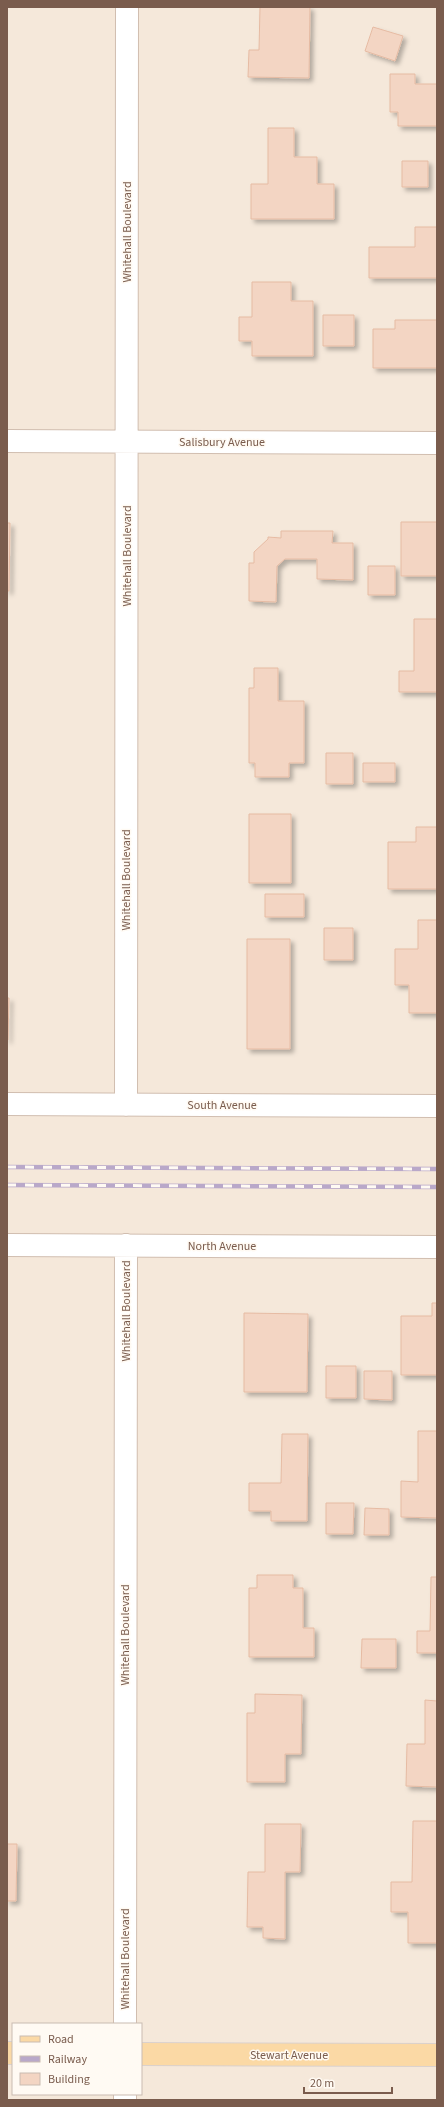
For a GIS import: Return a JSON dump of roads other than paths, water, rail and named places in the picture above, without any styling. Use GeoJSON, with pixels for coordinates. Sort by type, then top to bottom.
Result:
{"type":"FeatureCollection","features":[{"type":"Feature","properties":{"kind":"main road","name":"Stewart Avenue"},"geometry":{"type":"LineString","coordinates":[[142,2054],[437,2055]]}},
{"type":"Feature","properties":{"kind":"street","name":"Whitehall Boulevard"},"geometry":{"type":"LineString","coordinates":[[126,1105],[127,7]]}},
{"type":"Feature","properties":{"kind":"street","name":"Salisbury Avenue"},"geometry":{"type":"LineString","coordinates":[[7,441],[437,443]]}},
{"type":"Feature","properties":{"kind":"street","name":"South Avenue"},"geometry":{"type":"LineString","coordinates":[[7,1104],[437,1106]]}},
{"type":"Feature","properties":{"kind":"street","name":"North Avenue"},"geometry":{"type":"LineString","coordinates":[[7,1244],[437,1247]]}},
{"type":"Feature","properties":{"kind":"street","name":"Whitehall Boulevard"},"geometry":{"type":"LineString","coordinates":[[125,2023],[126,1245]]}},
{"type":"Feature","properties":{"kind":"railway"},"geometry":{"type":"LineString","coordinates":[[7,1167],[437,1169]]}},
{"type":"Feature","properties":{"kind":"railway"},"geometry":{"type":"LineString","coordinates":[[7,1185],[437,1187]]}}]}
